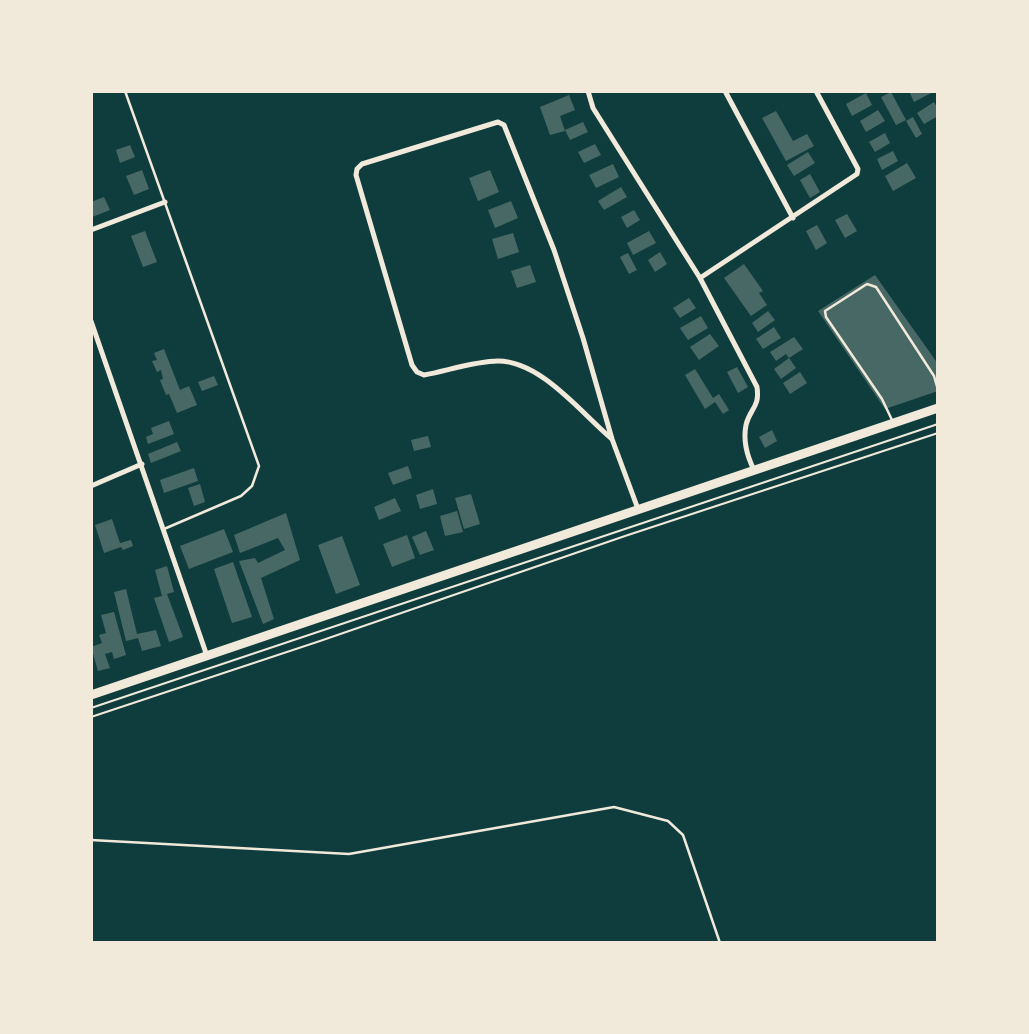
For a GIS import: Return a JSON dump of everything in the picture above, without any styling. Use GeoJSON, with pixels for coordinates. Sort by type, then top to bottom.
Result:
{"type":"FeatureCollection","features":[{"type":"Feature","properties":{"kind":"main road"},"geometry":{"type":"LineString","coordinates":[[91,695],[938,408]]}},
{"type":"Feature","properties":{"kind":"street"},"geometry":{"type":"LineString","coordinates":[[588,91],[593,108],[700,278],[757,387],[758,399],[746,423],[747,458],[754,470]]}},
{"type":"Feature","properties":{"kind":"street"},"geometry":{"type":"LineString","coordinates":[[724,91],[793,218]]}},
{"type":"Feature","properties":{"kind":"street"},"geometry":{"type":"LineString","coordinates":[[700,278],[853,178],[858,169],[816,91]]}},
{"type":"Feature","properties":{"kind":"street"},"geometry":{"type":"LineString","coordinates":[[612,439],[562,393],[521,365],[495,361],[424,376],[417,372],[412,365],[356,175],[362,164],[498,122],[504,125],[554,250],[612,439],[638,509]]}},
{"type":"Feature","properties":{"kind":"street"},"geometry":{"type":"LineString","coordinates":[[91,230],[166,202]]}},
{"type":"Feature","properties":{"kind":"street"},"geometry":{"type":"LineString","coordinates":[[91,321],[207,656]]}},
{"type":"Feature","properties":{"kind":"street"},"geometry":{"type":"LineString","coordinates":[[91,486],[142,464]]}},
{"type":"Feature","properties":{"kind":"lane"},"geometry":{"type":"LineString","coordinates":[[125,91],[259,466],[252,486],[241,496],[164,529]]}},
{"type":"Feature","properties":{"kind":"lane"},"geometry":{"type":"LineString","coordinates":[[893,423],[882,400],[826,317],[825,311],[867,284],[876,287],[934,376],[938,390]]}},
{"type":"Feature","properties":{"kind":"lane"},"geometry":{"type":"LineString","coordinates":[[91,840],[348,853],[614,807],[668,821],[682,835],[720,943]]}},
{"type":"Feature","properties":{"kind":"path"},"geometry":{"type":"LineString","coordinates":[[91,708],[938,424]]}},
{"type":"Feature","properties":{"kind":"path"},"geometry":{"type":"LineString","coordinates":[[91,717],[938,433]]}},
{"type":"Feature","properties":{"kind":"building"},"geometry":{"type":"Polygon","coordinates":[[[909,91],[935,91],[914,102],[909,91]]]}},
{"type":"Feature","properties":{"kind":"building"},"geometry":{"type":"Polygon","coordinates":[[[891,92],[906,120],[896,125],[881,97],[891,92]]]}},
{"type":"Feature","properties":{"kind":"building"},"geometry":{"type":"Polygon","coordinates":[[[866,93],[872,105],[852,116],[846,104],[866,93]]]}},
{"type":"Feature","properties":{"kind":"building"},"geometry":{"type":"Polygon","coordinates":[[[569,95],[575,110],[560,116],[565,131],[550,135],[540,107],[569,95]]]}},
{"type":"Feature","properties":{"kind":"building"},"geometry":{"type":"Polygon","coordinates":[[[934,102],[938,116],[924,124],[917,113],[934,102]]]}},
{"type":"Feature","properties":{"kind":"building"},"geometry":{"type":"Polygon","coordinates":[[[878,110],[885,121],[866,132],[860,121],[878,110]]]}},
{"type":"Feature","properties":{"kind":"building"},"geometry":{"type":"Polygon","coordinates":[[[776,111],[793,141],[807,134],[814,146],[786,161],[762,118],[776,111]]]}},
{"type":"Feature","properties":{"kind":"building"},"geometry":{"type":"Polygon","coordinates":[[[913,117],[922,134],[916,138],[906,121],[913,117]]]}},
{"type":"Feature","properties":{"kind":"building"},"geometry":{"type":"Polygon","coordinates":[[[583,122],[588,132],[570,140],[565,130],[583,122]]]}},
{"type":"Feature","properties":{"kind":"building"},"geometry":{"type":"Polygon","coordinates":[[[885,133],[890,143],[875,152],[869,142],[885,133]]]}},
{"type":"Feature","properties":{"kind":"building"},"geometry":{"type":"Polygon","coordinates":[[[595,144],[601,155],[584,163],[578,152],[595,144]]]}},
{"type":"Feature","properties":{"kind":"building"},"geometry":{"type":"Polygon","coordinates":[[[130,145],[135,157],[120,163],[116,150],[130,145]]]}},
{"type":"Feature","properties":{"kind":"building"},"geometry":{"type":"Polygon","coordinates":[[[893,151],[898,161],[882,170],[877,159],[893,151]]]}},
{"type":"Feature","properties":{"kind":"building"},"geometry":{"type":"Polygon","coordinates":[[[808,152],[815,163],[794,176],[787,165],[808,152]]]}},
{"type":"Feature","properties":{"kind":"building"},"geometry":{"type":"Polygon","coordinates":[[[907,163],[916,178],[893,191],[885,176],[907,163]]]}},
{"type":"Feature","properties":{"kind":"building"},"geometry":{"type":"Polygon","coordinates":[[[613,164],[619,177],[596,188],[589,175],[613,164]]]}},
{"type":"Feature","properties":{"kind":"building"},"geometry":{"type":"Polygon","coordinates":[[[142,170],[149,189],[134,195],[126,176],[142,170]]]}},
{"type":"Feature","properties":{"kind":"building"},"geometry":{"type":"Polygon","coordinates":[[[490,170],[499,192],[478,201],[469,178],[490,170]]]}},
{"type":"Feature","properties":{"kind":"building"},"geometry":{"type":"Polygon","coordinates":[[[810,174],[820,192],[810,198],[800,180],[810,174]]]}},
{"type":"Feature","properties":{"kind":"building"},"geometry":{"type":"Polygon","coordinates":[[[621,187],[627,197],[604,210],[598,201],[621,187]]]}},
{"type":"Feature","properties":{"kind":"building"},"geometry":{"type":"Polygon","coordinates":[[[104,197],[110,210],[92,217],[91,202],[104,197]]]}},
{"type":"Feature","properties":{"kind":"building"},"geometry":{"type":"Polygon","coordinates":[[[511,201],[518,218],[495,228],[488,210],[511,201]]]}},
{"type":"Feature","properties":{"kind":"building"},"geometry":{"type":"Polygon","coordinates":[[[634,210],[640,220],[627,228],[621,217],[634,210]]]}},
{"type":"Feature","properties":{"kind":"building"},"geometry":{"type":"Polygon","coordinates":[[[847,214],[857,231],[845,238],[835,220],[847,214]]]}},
{"type":"Feature","properties":{"kind":"building"},"geometry":{"type":"Polygon","coordinates":[[[817,225],[827,243],[816,250],[806,231],[817,225]]]}},
{"type":"Feature","properties":{"kind":"building"},"geometry":{"type":"Polygon","coordinates":[[[145,231],[157,262],[143,267],[131,236],[145,231]]]}},
{"type":"Feature","properties":{"kind":"building"},"geometry":{"type":"Polygon","coordinates":[[[649,231],[656,243],[633,255],[627,243],[649,231]]]}},
{"type":"Feature","properties":{"kind":"building"},"geometry":{"type":"Polygon","coordinates":[[[513,233],[519,252],[498,259],[492,239],[513,233]]]}},
{"type":"Feature","properties":{"kind":"building"},"geometry":{"type":"Polygon","coordinates":[[[660,252],[667,264],[655,272],[648,260],[660,252]]]}},
{"type":"Feature","properties":{"kind":"building"},"geometry":{"type":"Polygon","coordinates":[[[628,253],[637,270],[629,274],[620,257],[628,253]]]}},
{"type":"Feature","properties":{"kind":"building"},"geometry":{"type":"Polygon","coordinates":[[[744,264],[763,291],[759,293],[767,305],[751,316],[724,278],[744,264]]]}},
{"type":"Feature","properties":{"kind":"building"},"geometry":{"type":"Polygon","coordinates":[[[530,265],[536,282],[517,288],[511,271],[530,265]]]}},
{"type":"Feature","properties":{"kind":"building"},"geometry":{"type":"Polygon","coordinates":[[[875,275],[938,364],[938,391],[885,409],[818,311],[875,275]]]}},
{"type":"Feature","properties":{"kind":"building"},"geometry":{"type":"Polygon","coordinates":[[[689,298],[696,308],[680,318],[673,308],[689,298]]]}},
{"type":"Feature","properties":{"kind":"building"},"geometry":{"type":"Polygon","coordinates":[[[768,311],[775,320],[758,332],[752,323],[768,311]]]}},
{"type":"Feature","properties":{"kind":"building"},"geometry":{"type":"Polygon","coordinates":[[[701,316],[708,328],[688,340],[680,328],[701,316]]]}},
{"type":"Feature","properties":{"kind":"building"},"geometry":{"type":"Polygon","coordinates":[[[774,327],[781,338],[763,349],[756,339],[774,327]]]}},
{"type":"Feature","properties":{"kind":"building"},"geometry":{"type":"Polygon","coordinates":[[[710,334],[719,346],[699,360],[690,347],[710,334]]]}},
{"type":"Feature","properties":{"kind":"building"},"geometry":{"type":"Polygon","coordinates":[[[794,337],[803,349],[789,358],[786,354],[776,361],[770,352],[794,337]]]}},
{"type":"Feature","properties":{"kind":"building"},"geometry":{"type":"Polygon","coordinates":[[[164,349],[180,390],[189,386],[197,405],[177,413],[160,380],[163,379],[161,370],[157,372],[152,361],[157,360],[154,353],[164,349]]]}},
{"type":"Feature","properties":{"kind":"building"},"geometry":{"type":"Polygon","coordinates":[[[789,358],[796,368],[781,379],[774,369],[789,358]]]}},
{"type":"Feature","properties":{"kind":"building"},"geometry":{"type":"Polygon","coordinates":[[[737,367],[748,387],[738,393],[727,372],[737,367]]]}},
{"type":"Feature","properties":{"kind":"building"},"geometry":{"type":"Polygon","coordinates":[[[695,369],[713,398],[719,394],[729,410],[723,414],[715,402],[705,409],[685,375],[695,369]]]}},
{"type":"Feature","properties":{"kind":"building"},"geometry":{"type":"Polygon","coordinates":[[[800,372],[807,383],[790,394],[783,383],[800,372]]]}},
{"type":"Feature","properties":{"kind":"building"},"geometry":{"type":"Polygon","coordinates":[[[214,376],[218,385],[202,391],[198,382],[214,376]]]}},
{"type":"Feature","properties":{"kind":"building"},"geometry":{"type":"Polygon","coordinates":[[[169,421],[174,434],[148,444],[146,437],[153,434],[151,428],[169,421]]]}},
{"type":"Feature","properties":{"kind":"building"},"geometry":{"type":"Polygon","coordinates":[[[772,430],[777,441],[765,448],[759,437],[772,430]]]}},
{"type":"Feature","properties":{"kind":"building"},"geometry":{"type":"Polygon","coordinates":[[[428,436],[431,447],[414,451],[411,440],[428,436]]]}},
{"type":"Feature","properties":{"kind":"building"},"geometry":{"type":"Polygon","coordinates":[[[177,442],[181,451],[151,463],[148,454],[177,442]]]}},
{"type":"Feature","properties":{"kind":"building"},"geometry":{"type":"Polygon","coordinates":[[[408,466],[412,478],[393,485],[388,473],[408,466]]]}},
{"type":"Feature","properties":{"kind":"building"},"geometry":{"type":"Polygon","coordinates":[[[194,468],[198,481],[164,493],[160,480],[194,468]]]}},
{"type":"Feature","properties":{"kind":"building"},"geometry":{"type":"Polygon","coordinates":[[[200,484],[205,502],[194,506],[188,488],[200,484]]]}},
{"type":"Feature","properties":{"kind":"building"},"geometry":{"type":"Polygon","coordinates":[[[433,489],[437,504],[420,509],[416,495],[433,489]]]}},
{"type":"Feature","properties":{"kind":"building"},"geometry":{"type":"Polygon","coordinates":[[[471,494],[480,524],[464,529],[455,498],[471,494]]]}},
{"type":"Feature","properties":{"kind":"building"},"geometry":{"type":"Polygon","coordinates":[[[395,498],[401,511],[379,520],[374,507],[395,498]]]}},
{"type":"Feature","properties":{"kind":"building"},"geometry":{"type":"Polygon","coordinates":[[[457,511],[463,532],[445,536],[440,516],[457,511]]]}},
{"type":"Feature","properties":{"kind":"building"},"geometry":{"type":"Polygon","coordinates":[[[286,513],[300,560],[261,578],[274,619],[263,624],[239,561],[255,558],[258,563],[285,550],[278,538],[240,553],[234,535],[286,513]]]}},
{"type":"Feature","properties":{"kind":"building"},"geometry":{"type":"Polygon","coordinates":[[[112,519],[120,543],[131,540],[133,546],[104,553],[95,525],[112,519]]]}},
{"type":"Feature","properties":{"kind":"building"},"geometry":{"type":"Polygon","coordinates":[[[224,529],[233,552],[189,569],[180,546],[224,529]]]}},
{"type":"Feature","properties":{"kind":"building"},"geometry":{"type":"Polygon","coordinates":[[[426,531],[434,550],[420,555],[412,537],[426,531]]]}},
{"type":"Feature","properties":{"kind":"building"},"geometry":{"type":"Polygon","coordinates":[[[407,535],[415,558],[392,567],[383,544],[407,535]]]}},
{"type":"Feature","properties":{"kind":"building"},"geometry":{"type":"Polygon","coordinates":[[[342,536],[360,585],[336,594],[318,545],[342,536]]]}},
{"type":"Feature","properties":{"kind":"building"},"geometry":{"type":"Polygon","coordinates":[[[233,562],[252,617],[232,623],[214,569],[233,562]]]}},
{"type":"Feature","properties":{"kind":"building"},"geometry":{"type":"Polygon","coordinates":[[[167,566],[174,592],[167,594],[183,637],[169,642],[154,598],[162,596],[155,570],[167,566]]]}},
{"type":"Feature","properties":{"kind":"building"},"geometry":{"type":"Polygon","coordinates":[[[126,589],[137,634],[156,630],[161,646],[142,651],[138,638],[126,641],[114,592],[126,589]]]}},
{"type":"Feature","properties":{"kind":"building"},"geometry":{"type":"Polygon","coordinates":[[[114,612],[126,655],[114,659],[112,652],[105,654],[110,668],[98,671],[91,647],[102,643],[99,635],[106,633],[101,615],[114,612]]]}}]}
